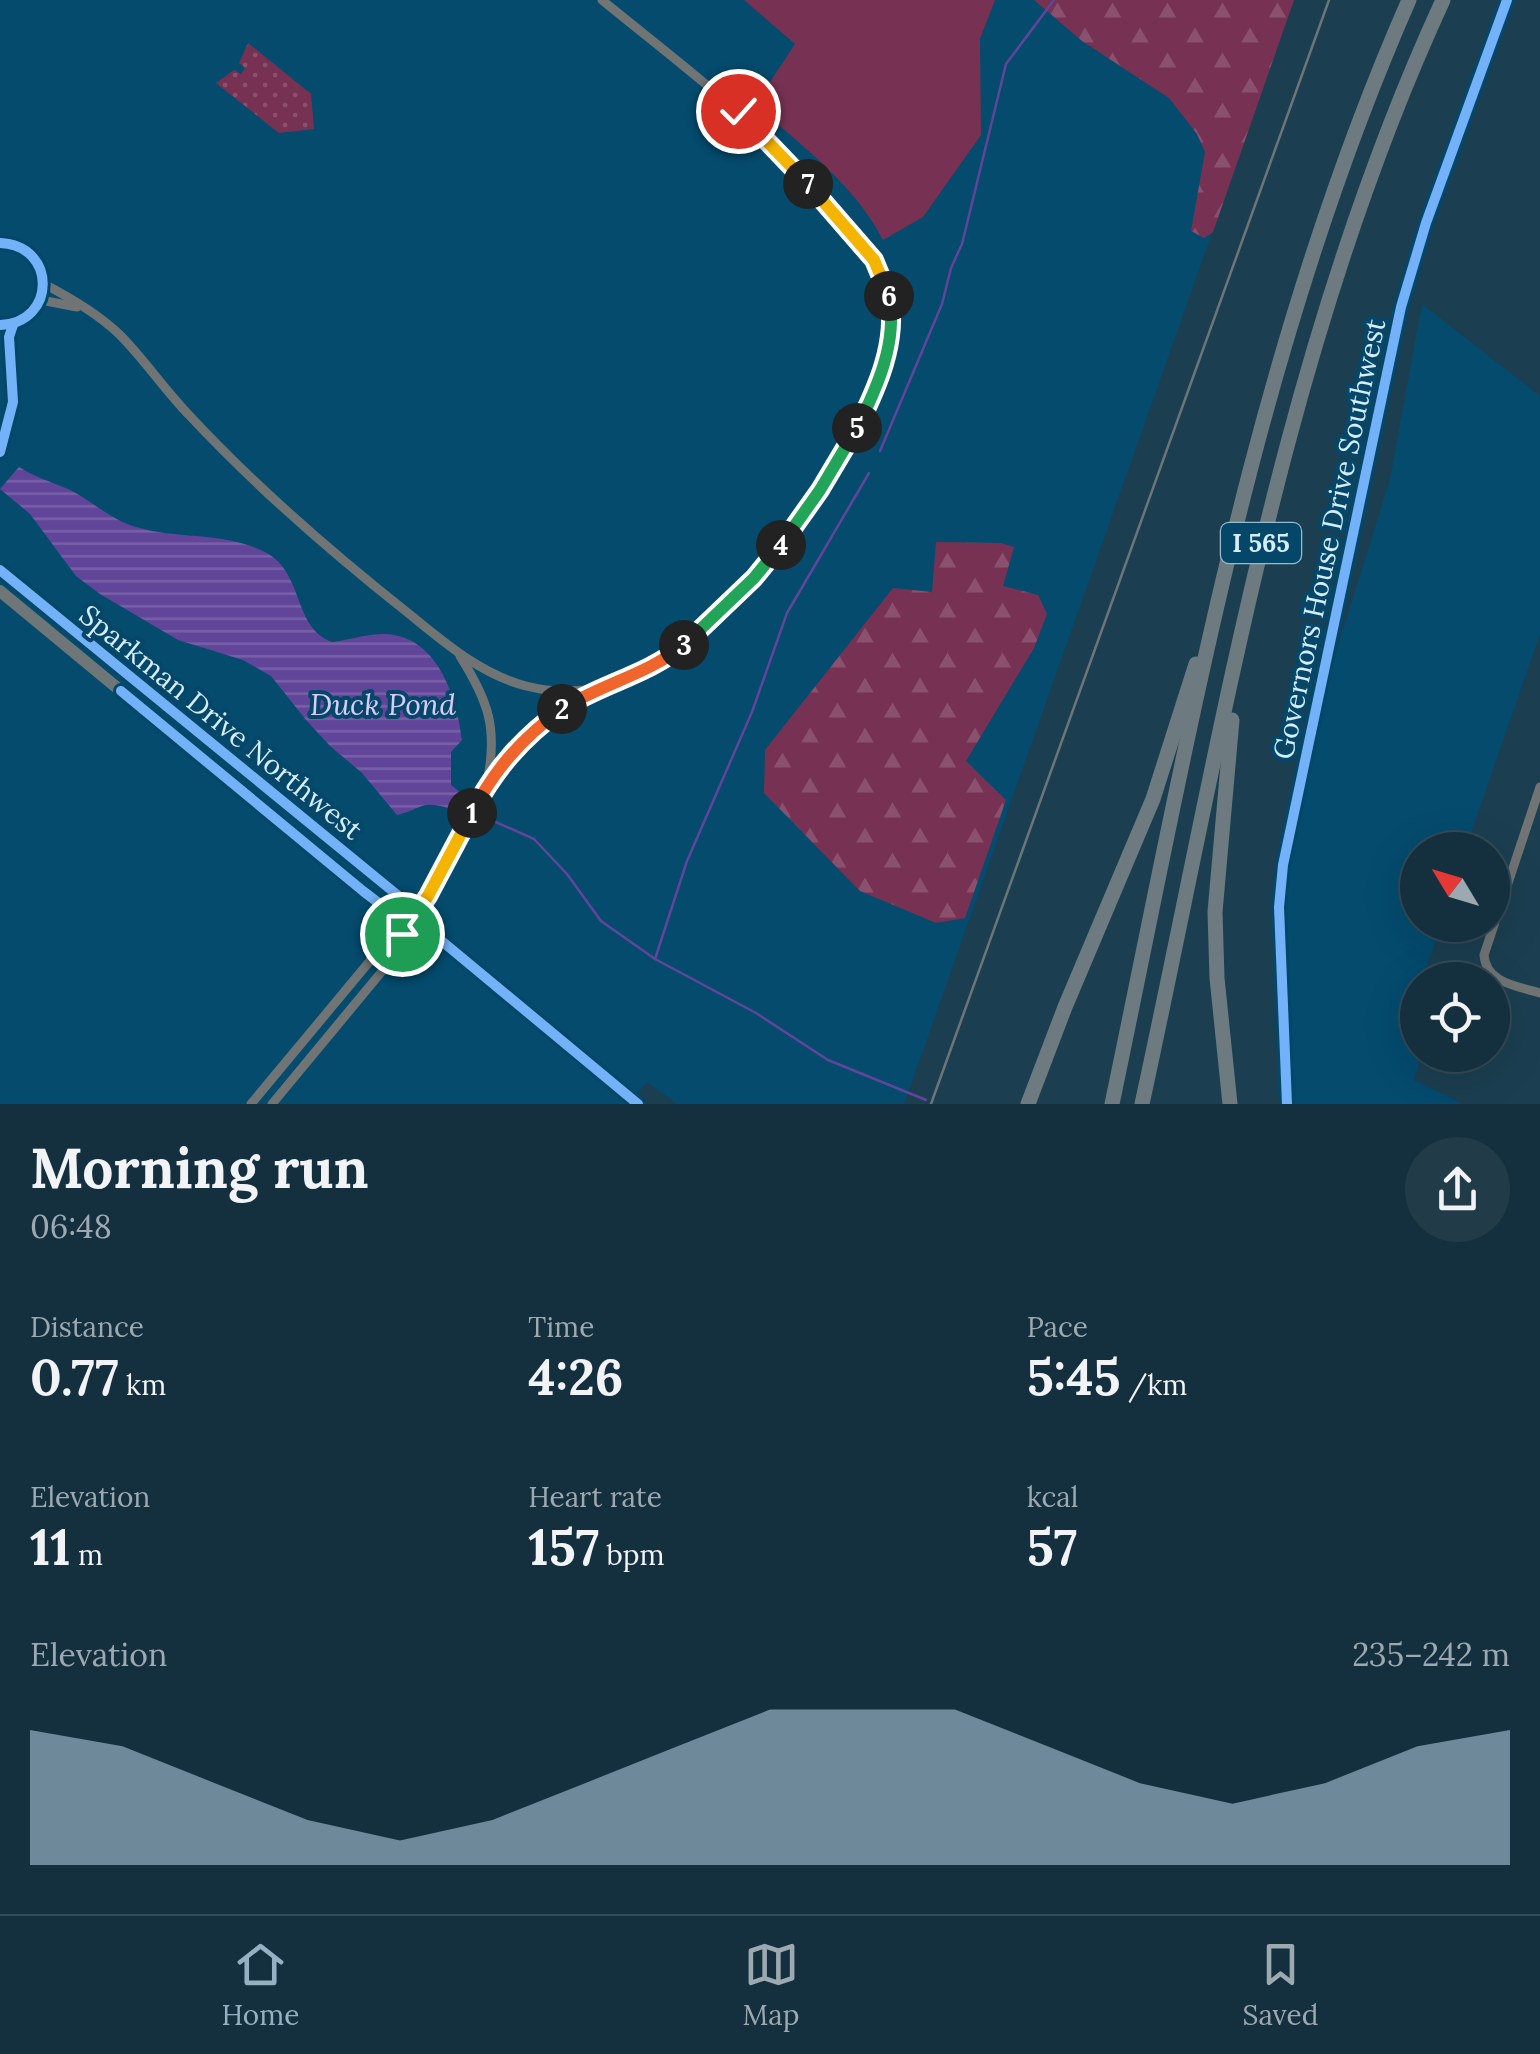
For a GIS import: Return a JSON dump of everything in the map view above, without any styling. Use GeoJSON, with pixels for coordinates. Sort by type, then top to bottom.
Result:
{"type":"FeatureCollection","features":[{"type":"Feature","properties":{"kind":"highway","name":"I 565"},"geometry":{"type":"LineString","coordinates":[[1112,1104],[1250,464],[1298,298],[1359,123],[1409,0]]}},
{"type":"Feature","properties":{"kind":"highway","name":"I 565"},"geometry":{"type":"LineString","coordinates":[[1142,1104],[1249,593],[1296,406],[1354,224],[1443,0]]}},
{"type":"Feature","properties":{"kind":"highway"},"geometry":{"type":"LineString","coordinates":[[1028,1104],[1153,799],[1217,604]]}},
{"type":"Feature","properties":{"kind":"highway"},"geometry":{"type":"LineString","coordinates":[[1230,1104],[1214,912],[1236,659]]}},
{"type":"Feature","properties":{"kind":"main road","name":"Sparkman Drive Northwest"},"geometry":{"type":"LineString","coordinates":[[0,570],[400,898],[410,915],[638,1104]]}},
{"type":"Feature","properties":{"kind":"main road","name":"Sparkman Drive Northwest"},"geometry":{"type":"LineString","coordinates":[[0,591],[363,891],[390,911],[410,915]]}},
{"type":"Feature","properties":{"kind":"street"},"geometry":{"type":"LineString","coordinates":[[44,284],[119,334],[189,415],[303,525],[459,654],[503,678],[562,692],[593,690],[652,668],[710,622],[754,578],[791,533],[849,444],[880,377],[891,333],[890,301],[883,276],[853,233],[775,149],[738,111],[602,0]]}},
{"type":"Feature","properties":{"kind":"street","name":"Governors House Drive Southwest"},"geometry":{"type":"LineString","coordinates":[[1287,1104],[1279,907],[1286,849],[1401,307],[1426,223],[1507,0]]}},
{"type":"Feature","properties":{"kind":"street"},"geometry":{"type":"LineString","coordinates":[[0,243],[14,244],[30,254],[38,264],[44,284],[40,300],[28,316],[13,325],[0,325]]}},
{"type":"Feature","properties":{"kind":"street"},"geometry":{"type":"LineString","coordinates":[[40,300],[84,308]]}},
{"type":"Feature","properties":{"kind":"street"},"geometry":{"type":"LineString","coordinates":[[0,452],[12,402],[9,337],[13,325]]}},
{"type":"Feature","properties":{"kind":"street"},"geometry":{"type":"LineString","coordinates":[[459,654],[480,687],[489,711],[492,756],[486,786]]}},
{"type":"Feature","properties":{"kind":"street"},"geometry":{"type":"LineString","coordinates":[[272,1104],[393,958],[410,915],[486,786],[512,750],[536,728],[593,690]]}},
{"type":"Feature","properties":{"kind":"street"},"geometry":{"type":"LineString","coordinates":[[1540,787],[1484,948],[1484,962],[1492,975],[1540,993]]}},
{"type":"Feature","properties":{"kind":"street"},"geometry":{"type":"LineString","coordinates":[[251,1104],[388,938],[402,934]]}},
{"type":"Feature","properties":{"kind":"shaded area"},"geometry":{"type":"Polygon","coordinates":[[[0,0],[1180,0],[1271,66],[904,1104],[677,1104],[647,1082],[628,1104],[0,1104],[0,0]]]}},
{"type":"Feature","properties":{"kind":"shaded area"},"geometry":{"type":"Polygon","coordinates":[[[1422,304],[1540,396],[1540,634],[1471,832],[1400,832],[1400,942],[1435,942],[1428,962],[1400,962],[1400,1072],[1416,1072],[1414,1080],[1463,1104],[1294,1104],[1285,904],[1289,866],[1329,675],[1390,479],[1422,304]]]}},
{"type":"Feature","properties":{"kind":"green space"},"geometry":{"type":"Polygon","coordinates":[[[744,0],[995,0],[980,39],[981,135],[923,217],[883,240],[842,184],[755,105],[795,44],[744,0]]]}},
{"type":"Feature","properties":{"kind":"green space"},"geometry":{"type":"Polygon","coordinates":[[[1034,0],[1294,0],[1213,232],[1204,238],[1191,231],[1205,152],[1197,134],[1169,98],[1082,41],[1034,0]]]}},
{"type":"Feature","properties":{"kind":"green space"},"geometry":{"type":"Polygon","coordinates":[[[248,43],[311,94],[314,129],[279,133],[216,83],[234,70],[241,74],[245,68],[239,63],[248,43]]]}},
{"type":"Feature","properties":{"kind":"green space"},"geometry":{"type":"Polygon","coordinates":[[[936,542],[1001,543],[1014,547],[1003,586],[1038,595],[1047,614],[1034,648],[966,761],[1006,800],[965,918],[936,923],[860,891],[764,793],[765,750],[893,588],[932,592],[936,542]]]}},
{"type":"Feature","properties":{"kind":"water","name":"Duck Pond"},"geometry":{"type":"Polygon","coordinates":[[[19,467],[136,527],[233,541],[265,552],[287,573],[310,625],[332,642],[387,634],[410,640],[423,649],[443,676],[460,724],[462,740],[451,752],[451,785],[461,793],[451,809],[427,805],[397,815],[362,773],[306,720],[271,676],[243,660],[178,640],[76,576],[30,514],[0,489],[19,467]]]}},
{"type":"Feature","properties":{"kind":"waterway"},"geometry":{"type":"LineString","coordinates":[[880,451],[942,304],[962,244],[1006,64],[1054,0]]}},
{"type":"Feature","properties":{"kind":"waterway"},"geometry":{"type":"LineString","coordinates":[[655,959],[687,861],[752,712],[787,613],[869,473]]}},
{"type":"Feature","properties":{"kind":"waterway"},"geometry":{"type":"LineString","coordinates":[[489,819],[534,839],[567,874],[601,921],[655,959],[756,1013],[828,1060],[926,1100]]}},
{"type":"Feature","properties":{"kind":"railway"},"geometry":{"type":"LineString","coordinates":[[931,1104],[1329,0]]}},
{"type":"Feature","properties":{"kind":"cycle path"},"geometry":{"type":"LineString","coordinates":[[1287,1104],[1279,907],[1283,865],[1401,307],[1426,223],[1507,0]]}},
{"type":"Feature","properties":{"kind":"cycle path"},"geometry":{"type":"LineString","coordinates":[[0,243],[19,247],[32,256],[43,284],[32,312],[19,321],[0,325]]}},
{"type":"Feature","properties":{"kind":"cycle path"},"geometry":{"type":"LineString","coordinates":[[0,452],[13,402],[9,337],[13,325]]}},
{"type":"Feature","properties":{"kind":"cycle path"},"geometry":{"type":"LineString","coordinates":[[0,570],[401,898],[414,918],[638,1104]]}},
{"type":"Feature","properties":{"kind":"cycle path"},"geometry":{"type":"LineString","coordinates":[[121,691],[363,891],[389,911],[402,912]]}},
{"type":"Feature","properties":{"kind":"route"},"geometry":{"type":"LineString","coordinates":[[402,934],[428,896],[486,786],[512,750],[563,708],[593,690],[652,668],[710,622],[791,533],[870,404],[891,333],[890,301],[883,276],[853,233],[738,111]]}}]}
